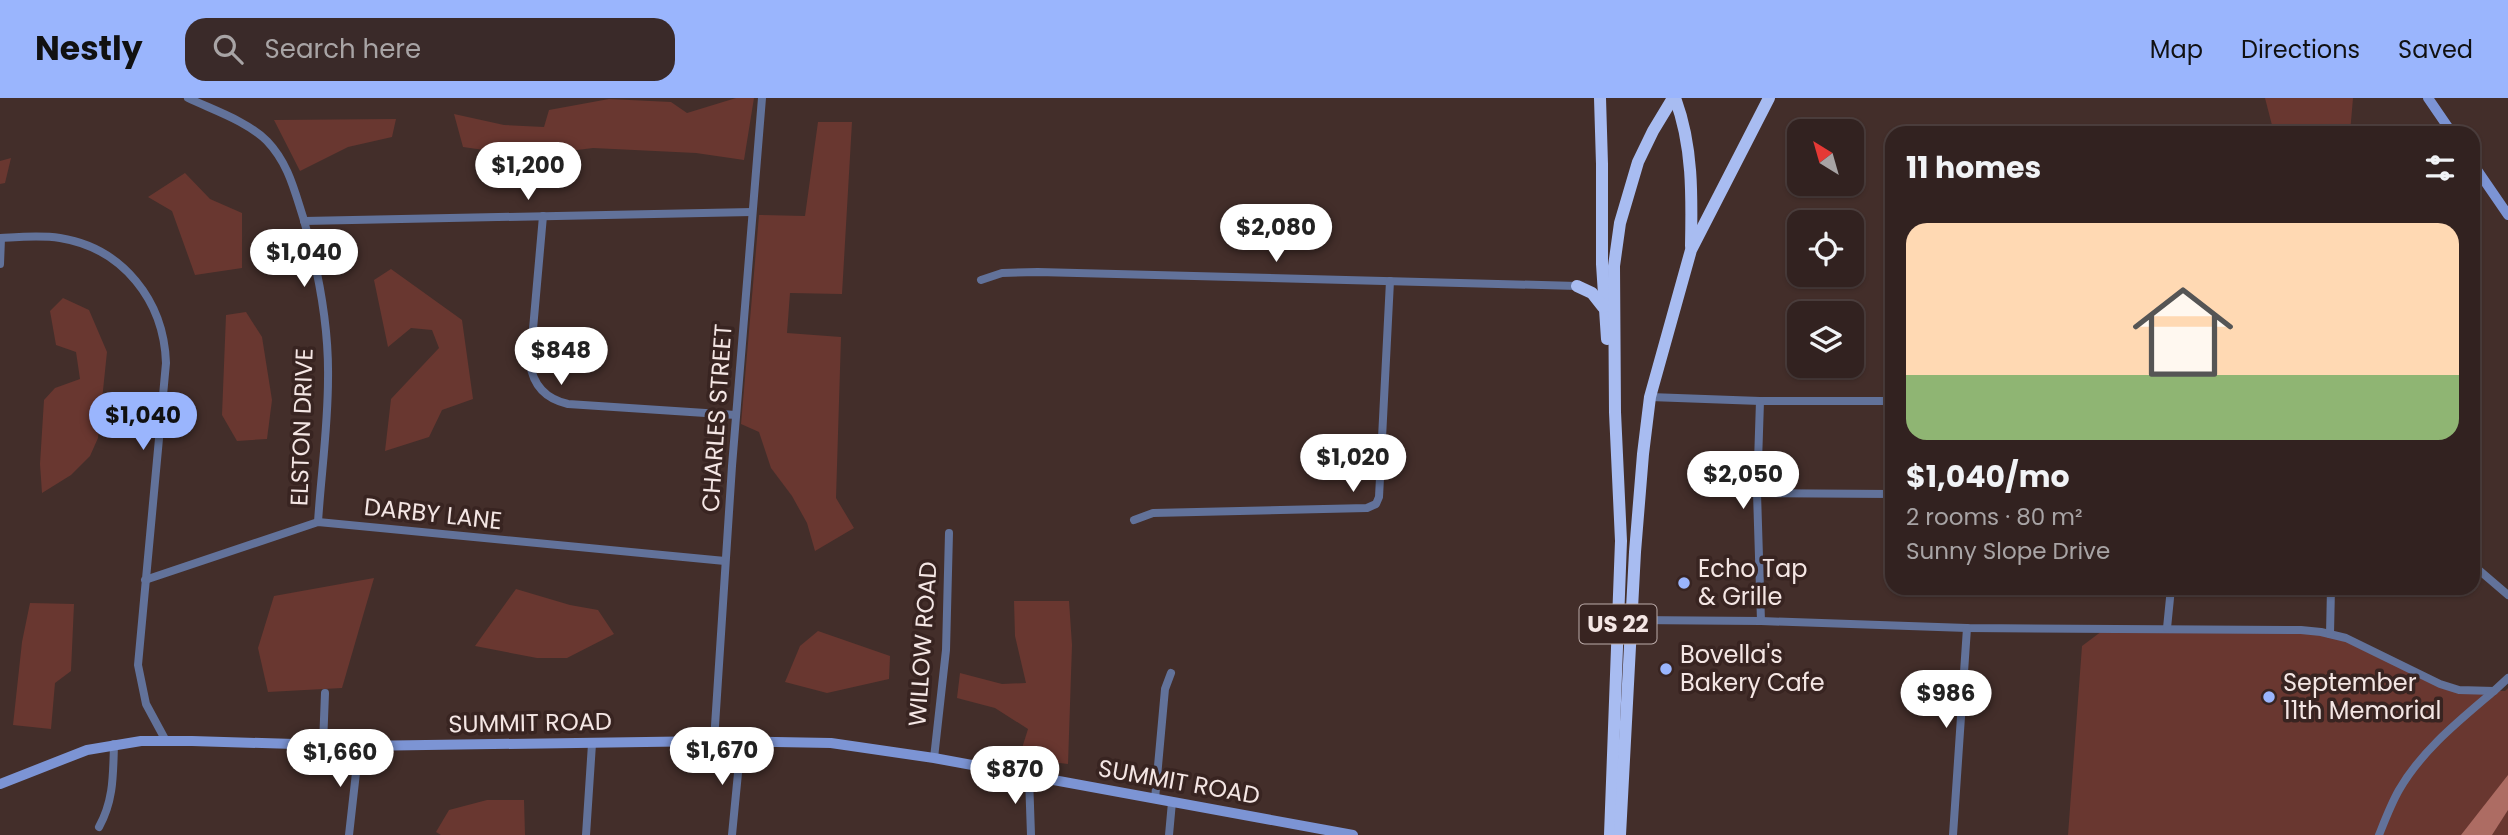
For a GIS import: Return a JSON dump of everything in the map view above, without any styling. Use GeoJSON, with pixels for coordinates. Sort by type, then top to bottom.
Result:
{"type":"FeatureCollection","features":[{"type":"Feature","properties":{"kind":"highway"},"geometry":{"type":"LineString","coordinates":[[1600,98],[1604,309],[1615,412]]}},
{"type":"Feature","properties":{"kind":"highway","name":"US 22"},"geometry":{"type":"LineString","coordinates":[[1620,835],[1643,454],[1650,397],[1691,250],[1769,98]]}},
{"type":"Feature","properties":{"kind":"highway"},"geometry":{"type":"LineString","coordinates":[[1673,99],[1683,126],[1689,167],[1691,250]]}},
{"type":"Feature","properties":{"kind":"highway","name":"US 22"},"geometry":{"type":"LineString","coordinates":[[1610,835],[1620,541],[1615,412],[1614,267],[1619,223],[1638,162],[1673,99]]}},
{"type":"Feature","properties":{"kind":"highway"},"geometry":{"type":"LineString","coordinates":[[1577,286],[1594,277],[1602,264]]}},
{"type":"Feature","properties":{"kind":"highway"},"geometry":{"type":"LineString","coordinates":[[1577,286],[1597,298],[1604,309]]}},
{"type":"Feature","properties":{"kind":"main road"},"geometry":{"type":"LineString","coordinates":[[2428,98],[2447,126]]}},
{"type":"Feature","properties":{"kind":"main road"},"geometry":{"type":"LineString","coordinates":[[2480,174],[2508,215]]}},
{"type":"Feature","properties":{"kind":"main road","name":"SUMMIT ROAD"},"geometry":{"type":"LineString","coordinates":[[0,784],[87,750],[114,744],[166,741],[359,746],[713,741],[831,743],[934,758],[1353,835]]}},
{"type":"Feature","properties":{"kind":"street","name":"ELSTON DRIVE"},"geometry":{"type":"LineString","coordinates":[[188,98],[247,127],[265,139],[287,169],[304,221],[323,312],[328,379],[318,523]]}},
{"type":"Feature","properties":{"kind":"street","name":"CHARLES STREET"},"geometry":{"type":"LineString","coordinates":[[713,741],[762,98]]}},
{"type":"Feature","properties":{"kind":"street"},"geometry":{"type":"LineString","coordinates":[[304,221],[752,212]]}},
{"type":"Feature","properties":{"kind":"street"},"geometry":{"type":"LineString","coordinates":[[543,216],[530,363],[534,380],[545,394],[568,404],[736,415]]}},
{"type":"Feature","properties":{"kind":"street"},"geometry":{"type":"LineString","coordinates":[[0,264],[1,238],[57,237],[94,248],[117,262],[136,279],[156,313],[166,363],[145,580],[139,678],[146,705],[166,741]]}},
{"type":"Feature","properties":{"kind":"street"},"geometry":{"type":"LineString","coordinates":[[981,280],[1002,273],[1038,272],[1577,286]]}},
{"type":"Feature","properties":{"kind":"street"},"geometry":{"type":"LineString","coordinates":[[1134,520],[1156,512],[1367,508],[1376,504],[1379,497],[1390,281]]}},
{"type":"Feature","properties":{"kind":"street"},"geometry":{"type":"LineString","coordinates":[[1650,397],[1760,401],[1885,401]]}},
{"type":"Feature","properties":{"kind":"street"},"geometry":{"type":"LineString","coordinates":[[1760,401],[1757,493],[1761,621]]}},
{"type":"Feature","properties":{"kind":"street"},"geometry":{"type":"LineString","coordinates":[[1757,493],[1885,494]]}},
{"type":"Feature","properties":{"kind":"street","name":"DARBY LANE"},"geometry":{"type":"LineString","coordinates":[[145,580],[318,523],[725,561]]}},
{"type":"Feature","properties":{"kind":"street","name":"WILLOW ROAD"},"geometry":{"type":"LineString","coordinates":[[934,758],[946,650],[949,533]]}},
{"type":"Feature","properties":{"kind":"street"},"geometry":{"type":"LineString","coordinates":[[2480,571],[2508,595]]}},
{"type":"Feature","properties":{"kind":"street"},"geometry":{"type":"LineString","coordinates":[[2167,628],[2170,595]]}},
{"type":"Feature","properties":{"kind":"street"},"geometry":{"type":"LineString","coordinates":[[2330,634],[2331,595]]}},
{"type":"Feature","properties":{"kind":"street"},"geometry":{"type":"LineString","coordinates":[[1633,620],[1967,628],[2301,630],[2346,639],[2440,684],[2459,690],[2494,691]]}},
{"type":"Feature","properties":{"kind":"street"},"geometry":{"type":"LineString","coordinates":[[1953,835],[1967,628]]}},
{"type":"Feature","properties":{"kind":"street"},"geometry":{"type":"LineString","coordinates":[[1155,799],[1165,689],[1171,673]]}},
{"type":"Feature","properties":{"kind":"street"},"geometry":{"type":"LineString","coordinates":[[2379,835],[2410,772],[2454,726],[2508,678]]}},
{"type":"Feature","properties":{"kind":"street"},"geometry":{"type":"LineString","coordinates":[[323,745],[325,693]]}},
{"type":"Feature","properties":{"kind":"street"},"geometry":{"type":"LineString","coordinates":[[732,835],[741,742]]}},
{"type":"Feature","properties":{"kind":"street"},"geometry":{"type":"LineString","coordinates":[[99,827],[108,811],[112,796],[114,744]]}},
{"type":"Feature","properties":{"kind":"street"},"geometry":{"type":"LineString","coordinates":[[586,835],[592,744]]}},
{"type":"Feature","properties":{"kind":"street"},"geometry":{"type":"LineString","coordinates":[[349,835],[359,746]]}},
{"type":"Feature","properties":{"kind":"street"},"geometry":{"type":"LineString","coordinates":[[1029,777],[1031,835]]}},
{"type":"Feature","properties":{"kind":"street"},"geometry":{"type":"LineString","coordinates":[[1169,835],[1172,802]]}},
{"type":"Feature","properties":{"kind":"shaded area"},"geometry":{"type":"Polygon","coordinates":[[[736,98],[754,98],[744,160],[696,153],[593,148],[546,154],[505,153],[463,147],[454,114],[504,125],[544,127],[549,110],[609,99],[671,102],[687,113],[736,98]]]}},
{"type":"Feature","properties":{"kind":"shaded area"},"geometry":{"type":"Polygon","coordinates":[[[2265,98],[2353,98],[2351,126],[2272,126],[2265,98]]]}},
{"type":"Feature","properties":{"kind":"shaded area"},"geometry":{"type":"Polygon","coordinates":[[[396,119],[392,137],[348,147],[300,171],[274,120],[396,119]]]}},
{"type":"Feature","properties":{"kind":"shaded area"},"geometry":{"type":"Polygon","coordinates":[[[818,122],[852,122],[842,294],[790,293],[787,333],[841,337],[836,498],[854,528],[815,551],[807,523],[792,496],[771,468],[759,432],[741,424],[759,215],[805,216],[818,122]]]}},
{"type":"Feature","properties":{"kind":"shaded area"},"geometry":{"type":"Polygon","coordinates":[[[11,158],[5,183],[0,184],[0,161],[11,158]]]}},
{"type":"Feature","properties":{"kind":"shaded area"},"geometry":{"type":"Polygon","coordinates":[[[185,173],[210,199],[242,213],[242,268],[195,275],[172,211],[148,197],[185,173]]]}},
{"type":"Feature","properties":{"kind":"shaded area"},"geometry":{"type":"Polygon","coordinates":[[[391,269],[462,320],[473,399],[442,410],[429,437],[385,451],[391,399],[439,348],[432,330],[411,328],[388,347],[374,280],[391,269]]]}},
{"type":"Feature","properties":{"kind":"shaded area"},"geometry":{"type":"Polygon","coordinates":[[[63,298],[89,310],[107,352],[98,438],[90,456],[71,475],[42,493],[40,464],[44,400],[55,388],[80,379],[76,352],[56,345],[50,311],[63,298]]]}},
{"type":"Feature","properties":{"kind":"shaded area"},"geometry":{"type":"Polygon","coordinates":[[[246,312],[262,337],[272,400],[267,439],[237,441],[222,415],[226,315],[246,312]]]}},
{"type":"Feature","properties":{"kind":"shaded area"},"geometry":{"type":"Polygon","coordinates":[[[374,578],[342,688],[268,692],[258,648],[274,596],[374,578]]]}},
{"type":"Feature","properties":{"kind":"shaded area"},"geometry":{"type":"Polygon","coordinates":[[[516,589],[570,605],[598,610],[614,634],[567,658],[537,658],[475,646],[516,589]]]}},
{"type":"Feature","properties":{"kind":"shaded area"},"geometry":{"type":"Polygon","coordinates":[[[1014,601],[1069,601],[1072,645],[1068,764],[1019,758],[1028,729],[995,708],[957,698],[960,673],[1002,684],[1026,683],[1015,636],[1014,601]]]}},
{"type":"Feature","properties":{"kind":"shaded area"},"geometry":{"type":"Polygon","coordinates":[[[30,603],[74,604],[71,671],[55,683],[51,729],[13,725],[22,642],[30,603]]]}},
{"type":"Feature","properties":{"kind":"shaded area"},"geometry":{"type":"Polygon","coordinates":[[[2106,628],[2300,630],[2346,638],[2440,684],[2476,691],[2505,691],[2508,688],[2508,835],[2068,835],[2082,646],[2106,628]]]}},
{"type":"Feature","properties":{"kind":"shaded area"},"geometry":{"type":"Polygon","coordinates":[[[818,631],[890,656],[889,679],[827,693],[785,682],[800,646],[818,631]]]}},
{"type":"Feature","properties":{"kind":"shaded area"},"geometry":{"type":"Polygon","coordinates":[[[2508,775],[2508,810],[2492,835],[2461,835],[2508,775]]]}},
{"type":"Feature","properties":{"kind":"shaded area"},"geometry":{"type":"Polygon","coordinates":[[[487,800],[524,800],[525,835],[441,835],[436,832],[449,810],[487,800]]]}},
{"type":"Feature","properties":{"kind":"place","name":"Echo Tap & Grille"},"geometry":{"type":"Point","coordinates":[1684,583]}},
{"type":"Feature","properties":{"kind":"place","name":"Bovella's Bakery Cafe"},"geometry":{"type":"Point","coordinates":[1666,669]}},
{"type":"Feature","properties":{"kind":"place","name":"September 11th Memorial"},"geometry":{"type":"Point","coordinates":[2269,697]}}]}
